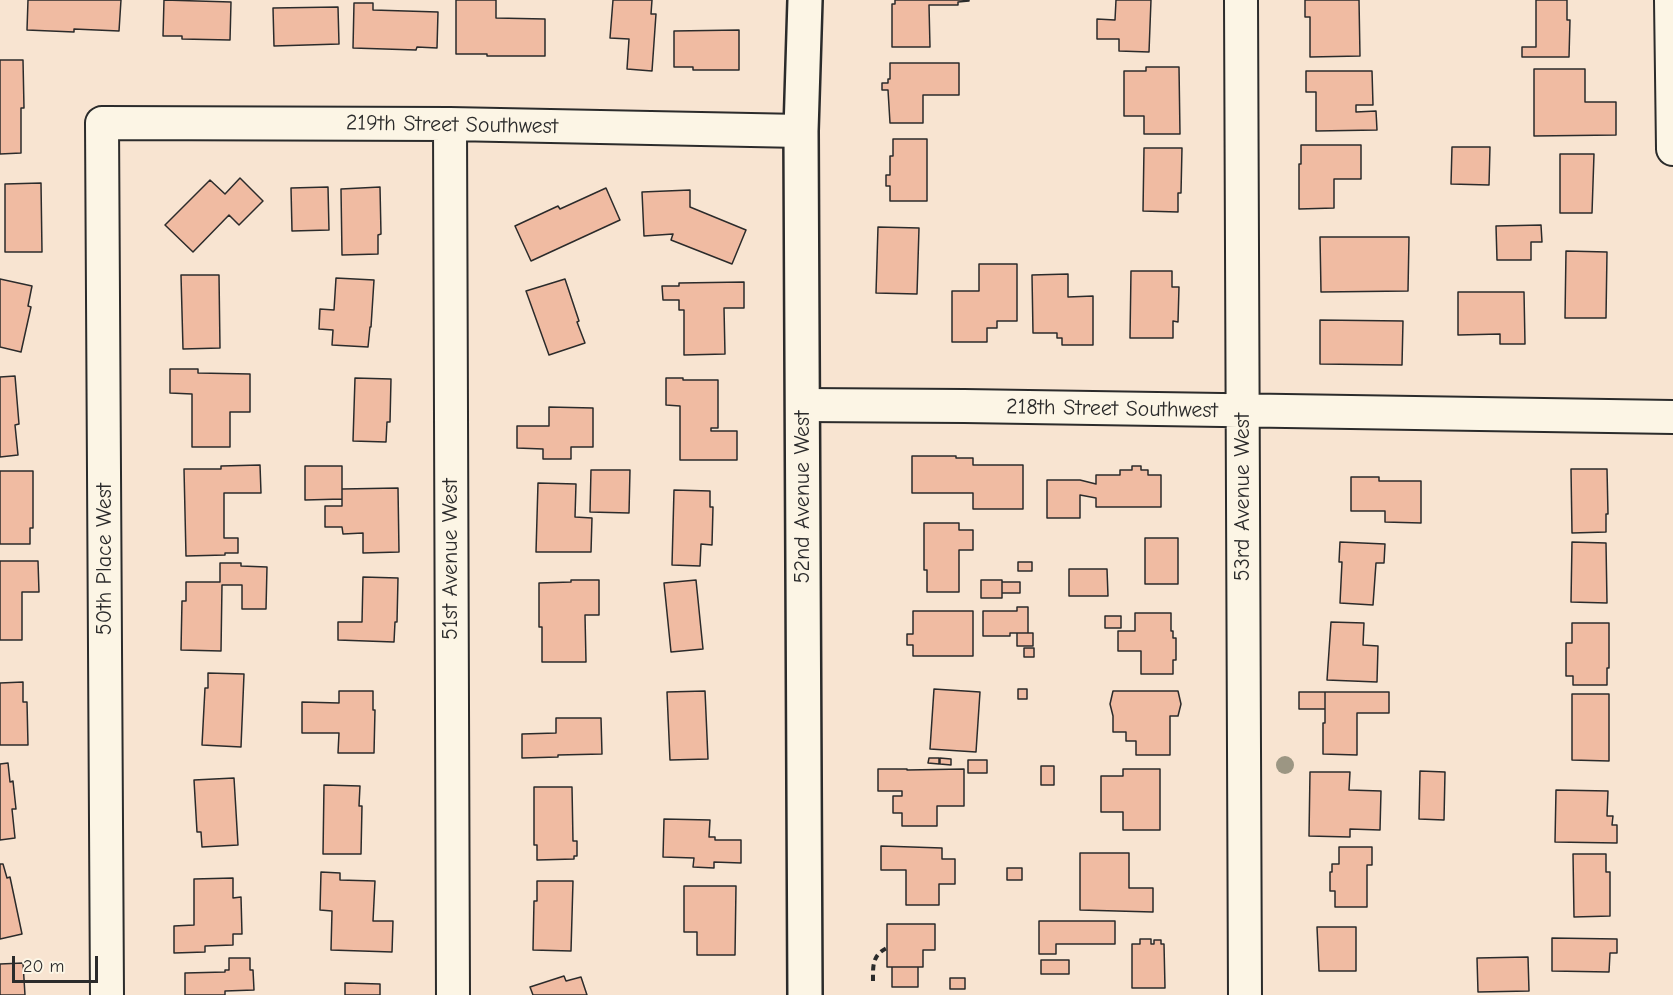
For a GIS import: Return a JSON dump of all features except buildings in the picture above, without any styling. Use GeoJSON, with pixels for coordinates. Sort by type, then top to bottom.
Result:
{"type":"FeatureCollection","features":[{"type":"Feature","properties":{"kind":"street","name":"52nd Avenue West"},"geometry":{"type":"LineString","coordinates":[[805,0],[801,131],[805,995]]}},
{"type":"Feature","properties":{"kind":"street","name":"53rd Avenue West"},"geometry":{"type":"LineString","coordinates":[[1241,0],[1245,995]]}},
{"type":"Feature","properties":{"kind":"street"},"geometry":{"type":"LineString","coordinates":[[1671,0],[1673,149]]}},
{"type":"Feature","properties":{"kind":"street","name":"219th Street Southwest"},"geometry":{"type":"LineString","coordinates":[[102,123],[450,124],[801,131]]}},
{"type":"Feature","properties":{"kind":"street","name":"50th Place West"},"geometry":{"type":"LineString","coordinates":[[102,123],[107,995]]}},
{"type":"Feature","properties":{"kind":"street","name":"51st Avenue West"},"geometry":{"type":"LineString","coordinates":[[450,124],[453,995]]}},
{"type":"Feature","properties":{"kind":"street","name":"218th Street Southwest"},"geometry":{"type":"LineString","coordinates":[[803,405],[1673,417]]}},
{"type":"Feature","properties":{"kind":"path"},"geometry":{"type":"LineString","coordinates":[[873,981],[875,956],[887,948]]}}]}
